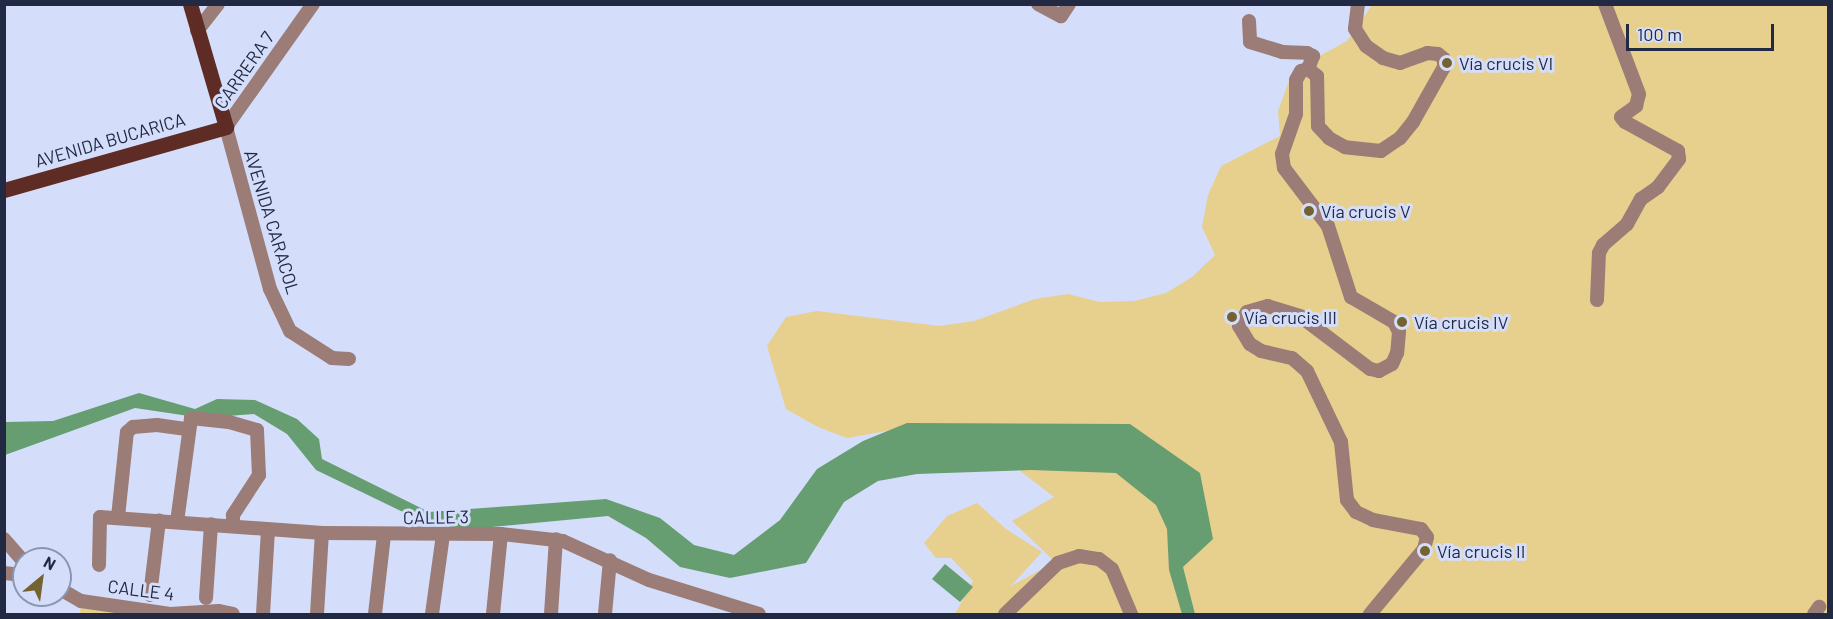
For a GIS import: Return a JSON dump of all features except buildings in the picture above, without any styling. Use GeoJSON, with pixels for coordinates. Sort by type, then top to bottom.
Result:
{"type":"FeatureCollection","features":[{"type":"Feature","properties":{"kind":"main road"},"geometry":{"type":"LineString","coordinates":[[190,4],[226,127]]}},
{"type":"Feature","properties":{"kind":"main road","name":"AVENIDA BUCARICA"},"geometry":{"type":"LineString","coordinates":[[4,190],[226,127]]}},
{"type":"Feature","properties":{"kind":"street"},"geometry":{"type":"LineString","coordinates":[[197,31],[218,4]]}},
{"type":"Feature","properties":{"kind":"street","name":"CARRERA 7"},"geometry":{"type":"LineString","coordinates":[[226,127],[313,4]]}},
{"type":"Feature","properties":{"kind":"street"},"geometry":{"type":"LineString","coordinates":[[1038,4],[1061,16],[1069,4]]}},
{"type":"Feature","properties":{"kind":"street"},"geometry":{"type":"LineString","coordinates":[[1308,69],[1317,76],[1318,126],[1329,138],[1345,147],[1381,151],[1400,138],[1413,122],[1444,67],[1444,59],[1427,53],[1400,63],[1383,58],[1366,46],[1355,29],[1358,4]]}},
{"type":"Feature","properties":{"kind":"street"},"geometry":{"type":"LineString","coordinates":[[1596,300],[1599,253],[1603,245],[1627,224],[1641,199],[1658,187],[1679,159],[1678,151],[1624,122],[1622,117],[1636,106],[1640,94],[1605,4]]}},
{"type":"Feature","properties":{"kind":"street"},"geometry":{"type":"LineString","coordinates":[[1249,21],[1250,42],[1282,52],[1307,52],[1313,56],[1308,69]]}},
{"type":"Feature","properties":{"kind":"street"},"geometry":{"type":"LineString","coordinates":[[1308,69],[1301,71],[1296,80],[1296,114],[1282,154],[1284,168],[1328,226],[1351,297],[1394,322],[1399,332],[1397,353],[1392,364],[1379,371],[1370,369],[1300,316],[1269,306],[1247,312],[1239,326],[1250,344],[1261,351],[1292,358],[1307,371],[1341,442],[1347,500],[1356,512],[1372,520],[1421,530],[1427,537],[1424,549],[1370,615]]}},
{"type":"Feature","properties":{"kind":"street","name":"AVENIDA CARACOL"},"geometry":{"type":"LineString","coordinates":[[226,127],[270,289],[290,331],[332,358],[349,358]]}},
{"type":"Feature","properties":{"kind":"street"},"geometry":{"type":"LineString","coordinates":[[177,522],[187,429],[191,418],[229,422],[257,430],[259,475],[233,516],[233,525]]}},
{"type":"Feature","properties":{"kind":"street"},"geometry":{"type":"LineString","coordinates":[[118,516],[127,432],[133,427],[157,424],[187,429]]}},
{"type":"Feature","properties":{"kind":"street","name":"CALLE 3"},"geometry":{"type":"LineString","coordinates":[[99,565],[100,517],[118,516],[268,530],[384,536],[501,534],[556,539],[610,560],[649,580],[718,608],[759,615]]}},
{"type":"Feature","properties":{"kind":"street"},"geometry":{"type":"LineString","coordinates":[[150,595],[159,521]]}},
{"type":"Feature","properties":{"kind":"street"},"geometry":{"type":"LineString","coordinates":[[206,598],[211,524]]}},
{"type":"Feature","properties":{"kind":"street"},"geometry":{"type":"LineString","coordinates":[[263,615],[268,530]]}},
{"type":"Feature","properties":{"kind":"street"},"geometry":{"type":"LineString","coordinates":[[317,615],[322,533]]}},
{"type":"Feature","properties":{"kind":"street"},"geometry":{"type":"LineString","coordinates":[[493,615],[501,534]]}},
{"type":"Feature","properties":{"kind":"street"},"geometry":{"type":"LineString","coordinates":[[432,615],[443,535]]}},
{"type":"Feature","properties":{"kind":"street"},"geometry":{"type":"LineString","coordinates":[[375,615],[384,536]]}},
{"type":"Feature","properties":{"kind":"street"},"geometry":{"type":"LineString","coordinates":[[551,615],[556,539]]}},
{"type":"Feature","properties":{"kind":"street"},"geometry":{"type":"LineString","coordinates":[[1005,615],[1058,563],[1079,556],[1099,559],[1112,569],[1131,615]]}},
{"type":"Feature","properties":{"kind":"street"},"geometry":{"type":"LineString","coordinates":[[605,615],[610,560]]}},
{"type":"Feature","properties":{"kind":"street","name":"CALLE 4"},"geometry":{"type":"LineString","coordinates":[[80,608],[170,614],[219,611],[233,615]]}},
{"type":"Feature","properties":{"kind":"shaded area"},"geometry":{"type":"Polygon","coordinates":[[[1372,5],[1828,5],[1828,614],[955,614],[973,581],[951,558],[936,558],[924,543],[947,516],[977,503],[1006,529],[1042,552],[1011,586],[1055,562],[1012,521],[1054,497],[998,454],[909,427],[847,438],[818,427],[786,409],[767,346],[786,317],[817,311],[939,326],[974,321],[1035,299],[1068,294],[1100,302],[1134,301],[1166,293],[1192,277],[1215,255],[1202,227],[1208,195],[1221,166],[1280,136],[1278,111],[1289,81],[1305,74],[1316,58],[1347,41],[1372,5]]]}},
{"type":"Feature","properties":{"kind":"shaded area"},"geometry":{"type":"Polygon","coordinates":[[[139,393],[195,409],[217,399],[255,400],[297,419],[319,439],[322,459],[429,512],[606,499],[660,518],[694,545],[734,555],[780,520],[817,469],[863,441],[907,423],[1130,424],[1200,473],[1213,539],[1183,567],[1195,614],[1182,614],[1169,570],[1167,529],[1156,505],[1116,473],[1031,470],[917,474],[878,481],[844,502],[806,563],[730,578],[680,567],[646,538],[608,516],[461,530],[403,512],[316,470],[287,434],[254,414],[202,418],[135,408],[5,455],[5,422],[53,421],[139,393]]]}},
{"type":"Feature","properties":{"kind":"shaded area"},"geometry":{"type":"Polygon","coordinates":[[[945,564],[973,587],[960,602],[932,579],[945,564]]]}},
{"type":"Feature","properties":{"kind":"shaded area"},"geometry":{"type":"Polygon","coordinates":[[[81,601],[171,614],[80,614],[81,601]]]}},
{"type":"Feature","properties":{"kind":"place","name":"Vía crucis VI"},"geometry":{"type":"Point","coordinates":[1447,63]}},
{"type":"Feature","properties":{"kind":"place","name":"Vía crucis V"},"geometry":{"type":"Point","coordinates":[1309,211]}},
{"type":"Feature","properties":{"kind":"place","name":"Vía crucis III"},"geometry":{"type":"Point","coordinates":[1232,317]}},
{"type":"Feature","properties":{"kind":"place","name":"Vía crucis IV"},"geometry":{"type":"Point","coordinates":[1402,322]}},
{"type":"Feature","properties":{"kind":"place","name":"Vía crucis II"},"geometry":{"type":"Point","coordinates":[1425,551]}}]}
